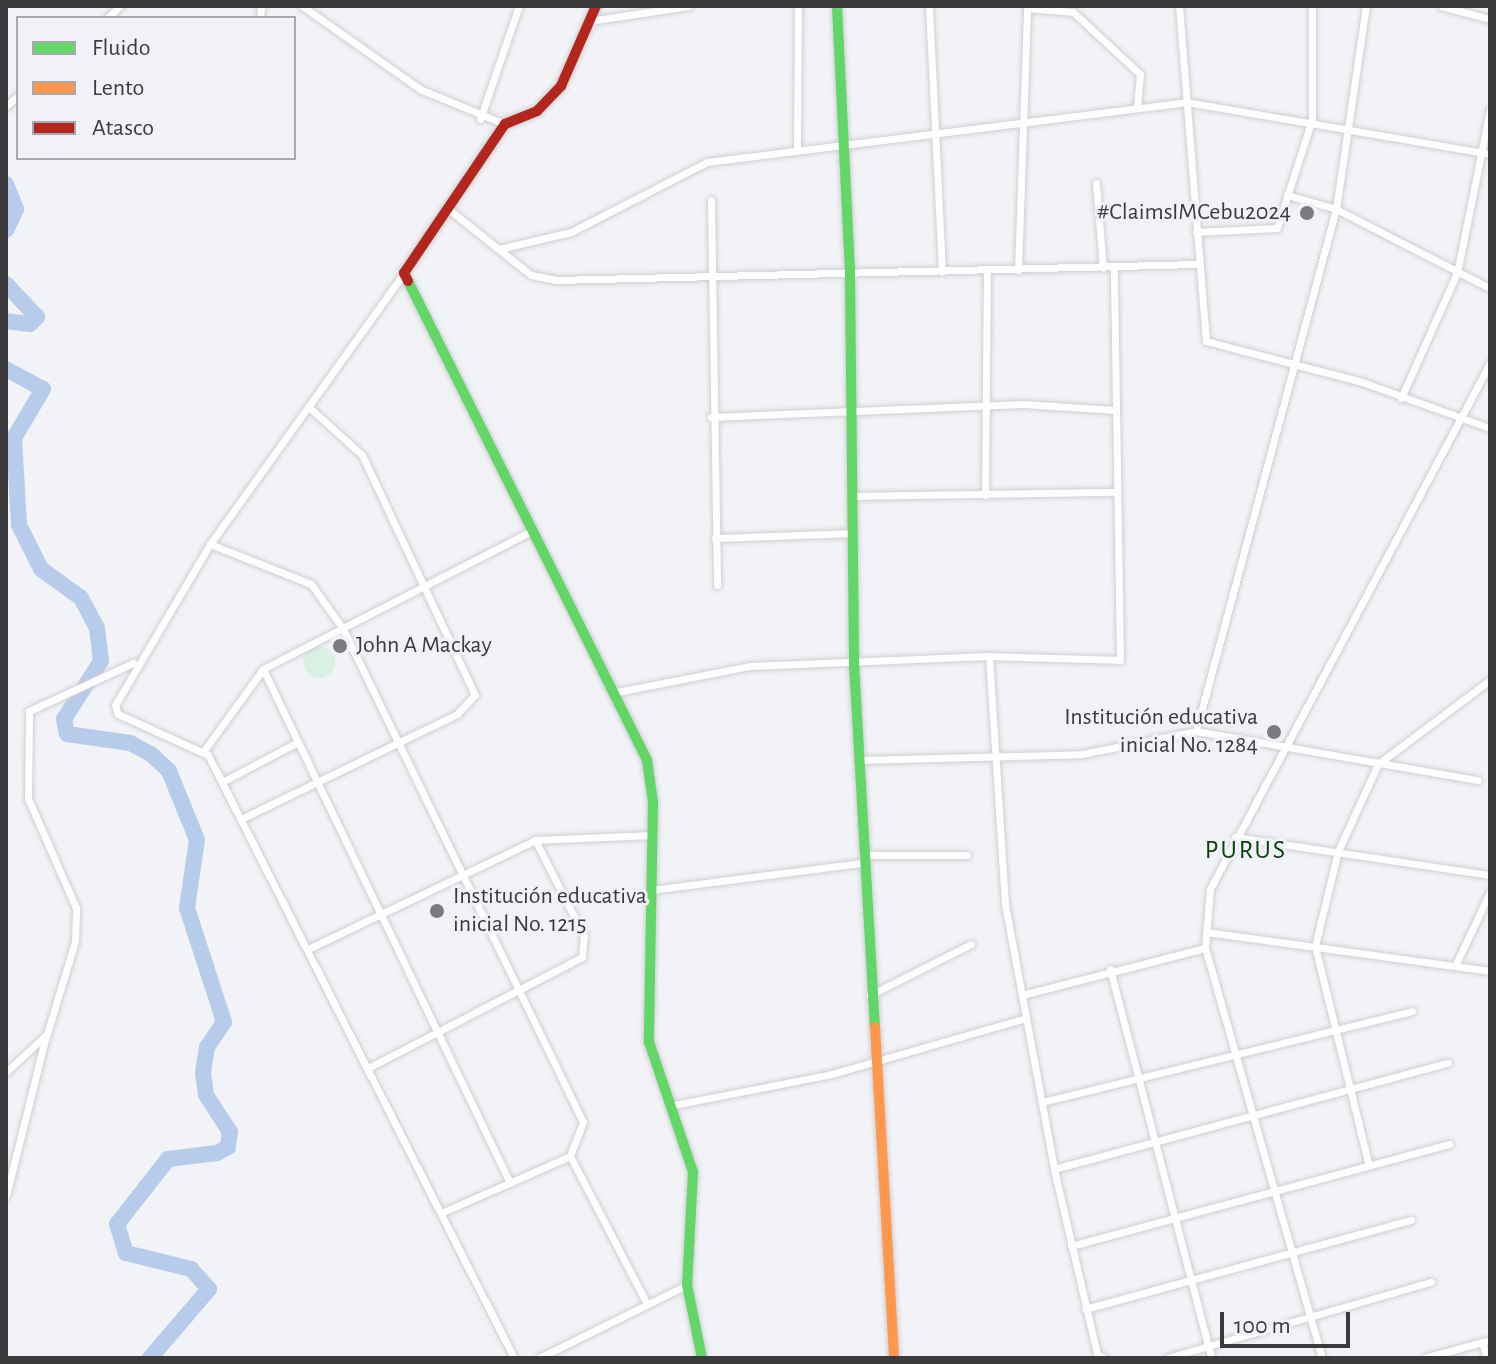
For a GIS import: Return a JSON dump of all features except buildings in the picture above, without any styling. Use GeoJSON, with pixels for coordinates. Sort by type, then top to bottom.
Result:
{"type":"FeatureCollection","features":[{"type":"Feature","properties":{"kind":"street"},"geometry":{"type":"LineString","coordinates":[[302,6],[420,89],[480,119],[505,124]]}},
{"type":"Feature","properties":{"kind":"street"},"geometry":{"type":"LineString","coordinates":[[480,119],[519,6]]}},
{"type":"Feature","properties":{"kind":"street"},"geometry":{"type":"LineString","coordinates":[[514,1358],[222,782],[203,752],[118,714],[118,696],[135,662],[210,544],[310,408],[505,124],[537,111],[561,86],[596,6]]}},
{"type":"Feature","properties":{"kind":"street"},"geometry":{"type":"LineString","coordinates":[[589,21],[689,6]]}},
{"type":"Feature","properties":{"kind":"street"},"geometry":{"type":"LineString","coordinates":[[797,147],[798,6]]}},
{"type":"Feature","properties":{"kind":"street"},"geometry":{"type":"LineString","coordinates":[[837,6],[850,276],[854,664],[868,996],[894,1358]]}},
{"type":"Feature","properties":{"kind":"street"},"geometry":{"type":"LineString","coordinates":[[929,6],[942,272]]}},
{"type":"Feature","properties":{"kind":"street"},"geometry":{"type":"LineString","coordinates":[[1179,6],[1206,341],[1290,362],[1490,428]]}},
{"type":"Feature","properties":{"kind":"street"},"geometry":{"type":"LineString","coordinates":[[1196,232],[1277,228],[1312,119],[1312,6]]}},
{"type":"Feature","properties":{"kind":"street"},"geometry":{"type":"LineString","coordinates":[[1196,731],[1290,362],[1336,209],[1366,6]]}},
{"type":"Feature","properties":{"kind":"street"},"geometry":{"type":"LineString","coordinates":[[1441,6],[1490,19]]}},
{"type":"Feature","properties":{"kind":"street"},"geometry":{"type":"LineString","coordinates":[[1018,270],[1027,7],[1073,12],[1140,74],[1137,108]]}},
{"type":"Feature","properties":{"kind":"street"},"geometry":{"type":"LineString","coordinates":[[499,249],[571,232],[707,162],[844,141],[1186,102],[1312,119],[1486,153]]}},
{"type":"Feature","properties":{"kind":"street"},"geometry":{"type":"LineString","coordinates":[[1401,398],[1457,273],[1486,153],[1490,109]]}},
{"type":"Feature","properties":{"kind":"street"},"geometry":{"type":"LineString","coordinates":[[1096,183],[1103,268]]}},
{"type":"Feature","properties":{"kind":"street"},"geometry":{"type":"LineString","coordinates":[[1287,195],[1336,209],[1490,288]]}},
{"type":"Feature","properties":{"kind":"street"},"geometry":{"type":"LineString","coordinates":[[711,200],[708,278],[717,585]]}},
{"type":"Feature","properties":{"kind":"street"},"geometry":{"type":"LineString","coordinates":[[447,208],[531,275],[557,280],[850,276],[1199,264]]}},
{"type":"Feature","properties":{"kind":"street"},"geometry":{"type":"LineString","coordinates":[[617,692],[708,671],[989,656],[1120,660],[1114,268]]}},
{"type":"Feature","properties":{"kind":"street"},"geometry":{"type":"LineString","coordinates":[[985,495],[987,271]]}},
{"type":"Feature","properties":{"kind":"street"},"geometry":{"type":"LineString","coordinates":[[404,273],[532,531],[617,692],[647,760],[653,835],[649,1042],[694,1182],[687,1285],[702,1358]]}},
{"type":"Feature","properties":{"kind":"street"},"geometry":{"type":"LineString","coordinates":[[1322,1358],[1290,1255],[1205,948],[1210,889],[1235,837],[1418,508],[1459,418],[1490,363]]}},
{"type":"Feature","properties":{"kind":"street"},"geometry":{"type":"LineString","coordinates":[[241,819],[466,709],[475,690],[362,455],[310,408]]}},
{"type":"Feature","properties":{"kind":"street"},"geometry":{"type":"LineString","coordinates":[[711,417],[984,409],[1116,410]]}},
{"type":"Feature","properties":{"kind":"street"},"geometry":{"type":"LineString","coordinates":[[852,496],[1117,492]]}},
{"type":"Feature","properties":{"kind":"street"},"geometry":{"type":"LineString","coordinates":[[203,752],[263,669],[343,629],[424,583],[532,531]]}},
{"type":"Feature","properties":{"kind":"street"},"geometry":{"type":"LineString","coordinates":[[715,538],[851,533]]}},
{"type":"Feature","properties":{"kind":"street"},"geometry":{"type":"LineString","coordinates":[[210,544],[311,584],[343,629],[460,875],[521,992],[583,1122],[570,1156],[441,1213]]}},
{"type":"Feature","properties":{"kind":"street"},"geometry":{"type":"LineString","coordinates":[[989,656],[1005,904],[1054,1169],[1085,1309],[1104,1358]]}},
{"type":"Feature","properties":{"kind":"street"},"geometry":{"type":"LineString","coordinates":[[6,1196],[47,1034],[69,977],[76,908],[28,798],[25,736],[29,711],[65,689],[113,674],[135,662]]}},
{"type":"Feature","properties":{"kind":"street"},"geometry":{"type":"LineString","coordinates":[[263,669],[376,914],[510,1183]]}},
{"type":"Feature","properties":{"kind":"street"},"geometry":{"type":"LineString","coordinates":[[1368,1162],[1315,946],[1338,851],[1378,764],[1490,680]]}},
{"type":"Feature","properties":{"kind":"street"},"geometry":{"type":"LineString","coordinates":[[860,760],[1082,754],[1196,731],[1283,750],[1478,780]]}},
{"type":"Feature","properties":{"kind":"street"},"geometry":{"type":"LineString","coordinates":[[222,782],[296,743]]}},
{"type":"Feature","properties":{"kind":"street"},"geometry":{"type":"LineString","coordinates":[[308,949],[535,840],[653,835]]}},
{"type":"Feature","properties":{"kind":"street"},"geometry":{"type":"LineString","coordinates":[[1235,837],[1490,875]]}},
{"type":"Feature","properties":{"kind":"street"},"geometry":{"type":"LineString","coordinates":[[368,1068],[576,962],[586,948],[535,840]]}},
{"type":"Feature","properties":{"kind":"street"},"geometry":{"type":"LineString","coordinates":[[651,890],[863,859],[967,855]]}},
{"type":"Feature","properties":{"kind":"street"},"geometry":{"type":"LineString","coordinates":[[1455,966],[1490,892]]}},
{"type":"Feature","properties":{"kind":"street"},"geometry":{"type":"LineString","coordinates":[[1206,932],[1490,971]]}},
{"type":"Feature","properties":{"kind":"street"},"geometry":{"type":"LineString","coordinates":[[868,996],[971,944]]}},
{"type":"Feature","properties":{"kind":"street"},"geometry":{"type":"LineString","coordinates":[[1022,995],[1110,969],[1205,948]]}},
{"type":"Feature","properties":{"kind":"street"},"geometry":{"type":"LineString","coordinates":[[1110,969],[1211,1358]]}},
{"type":"Feature","properties":{"kind":"street"},"geometry":{"type":"LineString","coordinates":[[1042,1102],[1412,1011]]}},
{"type":"Feature","properties":{"kind":"street"},"geometry":{"type":"LineString","coordinates":[[669,1106],[872,1063],[1026,1018]]}},
{"type":"Feature","properties":{"kind":"street"},"geometry":{"type":"LineString","coordinates":[[6,1072],[47,1034]]}},
{"type":"Feature","properties":{"kind":"street"},"geometry":{"type":"LineString","coordinates":[[1054,1169],[1252,1119],[1448,1063]]}},
{"type":"Feature","properties":{"kind":"street"},"geometry":{"type":"LineString","coordinates":[[1071,1246],[1272,1187],[1450,1144]]}},
{"type":"Feature","properties":{"kind":"street"},"geometry":{"type":"LineString","coordinates":[[570,1156],[646,1302]]}},
{"type":"Feature","properties":{"kind":"street"},"geometry":{"type":"LineString","coordinates":[[1085,1309],[1411,1220]]}},
{"type":"Feature","properties":{"kind":"street"},"geometry":{"type":"LineString","coordinates":[[1167,1358],[1431,1282]]}},
{"type":"Feature","properties":{"kind":"street"},"geometry":{"type":"LineString","coordinates":[[539,1358],[646,1302],[687,1285]]}},
{"type":"Feature","properties":{"kind":"street"},"geometry":{"type":"LineString","coordinates":[[1424,1358],[1486,1341],[1487,1358]]}},
{"type":"Feature","properties":{"kind":"green space"},"geometry":{"type":"Polygon","coordinates":[[[319,646],[330,651],[335,662],[330,673],[319,678],[308,673],[303,662],[308,651],[319,646]]]}},
{"type":"Feature","properties":{"kind":"waterway"},"geometry":{"type":"LineString","coordinates":[[6,184],[16,209],[6,230]]}},
{"type":"Feature","properties":{"kind":"waterway"},"geometry":{"type":"LineString","coordinates":[[6,284],[37,317],[30,324],[6,321]]}},
{"type":"Feature","properties":{"kind":"waterway"},"geometry":{"type":"LineString","coordinates":[[6,369],[43,389],[14,438],[19,525],[41,569],[81,598],[97,628],[101,661],[64,719],[67,734],[130,743],[151,754],[169,771],[197,840],[187,908],[224,1022],[207,1047],[203,1073],[206,1095],[230,1132],[228,1147],[217,1153],[168,1159],[117,1224],[126,1253],[191,1269],[209,1289],[150,1358]]}},
{"type":"Feature","properties":{"kind":"traffic: fast"},"geometry":{"type":"LineString","coordinates":[[837,6],[850,276],[854,664],[875,1027]]}},
{"type":"Feature","properties":{"kind":"traffic: fast"},"geometry":{"type":"LineString","coordinates":[[408,281],[647,760],[653,802],[649,1042],[693,1172],[687,1285],[702,1358]]}},
{"type":"Feature","properties":{"kind":"traffic: slow"},"geometry":{"type":"LineString","coordinates":[[875,1027],[894,1358]]}},
{"type":"Feature","properties":{"kind":"traffic: jam"},"geometry":{"type":"LineString","coordinates":[[408,281],[404,273],[505,124],[537,111],[561,86],[596,6]]}},
{"type":"Feature","properties":{"kind":"place","name":"#ClaimsIMCebu2024"},"geometry":{"type":"Point","coordinates":[1307,213]}},
{"type":"Feature","properties":{"kind":"place","name":"John A Mackay"},"geometry":{"type":"Point","coordinates":[340,646]}},
{"type":"Feature","properties":{"kind":"place","name":"Institución educativa inicial No. 1284"},"geometry":{"type":"Point","coordinates":[1274,732]}},
{"type":"Feature","properties":{"kind":"place","name":"Institución educativa inicial No. 1215"},"geometry":{"type":"Point","coordinates":[437,911]}},
{"type":"Feature","properties":{"kind":"district","name":"PURUS"},"geometry":{"type":"Point","coordinates":[1246,851]}}]}
